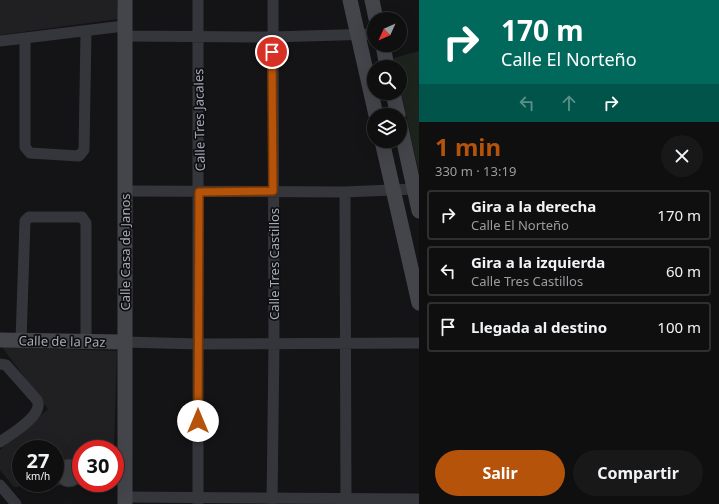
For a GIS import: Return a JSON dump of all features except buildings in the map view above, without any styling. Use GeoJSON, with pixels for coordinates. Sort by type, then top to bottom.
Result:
{"type":"FeatureCollection","features":[{"type":"Feature","properties":{"kind":"main road","name":"Calle Casa de Janos"},"geometry":{"type":"LineString","coordinates":[[125,0],[125,500]]}},
{"type":"Feature","properties":{"kind":"main road"},"geometry":{"type":"LineString","coordinates":[[350,0],[374,108]]}},
{"type":"Feature","properties":{"kind":"main road"},"geometry":{"type":"LineString","coordinates":[[372,0],[375,12]]}},
{"type":"Feature","properties":{"kind":"main road"},"geometry":{"type":"LineString","coordinates":[[384,148],[419,303]]}},
{"type":"Feature","properties":{"kind":"main road"},"geometry":{"type":"LineString","coordinates":[[405,148],[419,211]]}},
{"type":"Feature","properties":{"kind":"main road","name":"Calle de la Paz"},"geometry":{"type":"LineString","coordinates":[[0,340],[124,342]]}},
{"type":"Feature","properties":{"kind":"street","name":"Calle Tres Jacales"},"geometry":{"type":"LineString","coordinates":[[198,0],[198,501]]}},
{"type":"Feature","properties":{"kind":"street","name":"Calle Tres Castillos"},"geometry":{"type":"LineString","coordinates":[[272,501],[274,344],[273,0]]}},
{"type":"Feature","properties":{"kind":"street"},"geometry":{"type":"LineString","coordinates":[[0,41],[86,32],[125,31],[198,37],[367,34]]}},
{"type":"Feature","properties":{"kind":"street"},"geometry":{"type":"LineString","coordinates":[[25,38],[25,147],[30,153],[79,156],[84,150],[86,32]]}},
{"type":"Feature","properties":{"kind":"street"},"geometry":{"type":"LineString","coordinates":[[125,191],[345,192],[414,189]]}},
{"type":"Feature","properties":{"kind":"street"},"geometry":{"type":"LineString","coordinates":[[345,192],[346,501]]}},
{"type":"Feature","properties":{"kind":"street"},"geometry":{"type":"LineString","coordinates":[[21,341],[25,221],[29,217],[82,217],[86,223],[86,342]]}},
{"type":"Feature","properties":{"kind":"street"},"geometry":{"type":"LineString","coordinates":[[124,342],[199,344],[419,343]]}},
{"type":"Feature","properties":{"kind":"street"},"geometry":{"type":"LineString","coordinates":[[0,442],[36,414],[39,406],[37,400],[6,365],[1,364]]}},
{"type":"Feature","properties":{"kind":"street"},"geometry":{"type":"LineString","coordinates":[[0,484],[16,504]]}},
{"type":"Feature","properties":{"kind":"street"},"geometry":{"type":"LineString","coordinates":[[125,500],[346,501],[419,499]]}},
{"type":"Feature","properties":{"kind":"shaded area"},"geometry":{"type":"Polygon","coordinates":[[[0,0],[117,0],[118,19],[0,35],[0,0]]]}},
{"type":"Feature","properties":{"kind":"shaded area"},"geometry":{"type":"Polygon","coordinates":[[[419,51],[419,173],[407,120],[407,108],[404,108],[402,100],[407,100],[407,60],[393,60],[393,58],[419,51]]]}},
{"type":"Feature","properties":{"kind":"shaded area"},"geometry":{"type":"Polygon","coordinates":[[[2,347],[117,351],[114,440],[72,440],[72,485],[64,485],[64,440],[12,440],[12,485],[0,470],[0,450],[48,409],[2,347]]]}},
{"type":"Feature","properties":{"kind":"route"},"geometry":{"type":"LineString","coordinates":[[198,421],[199,192],[273,191],[272,52]]}}]}
